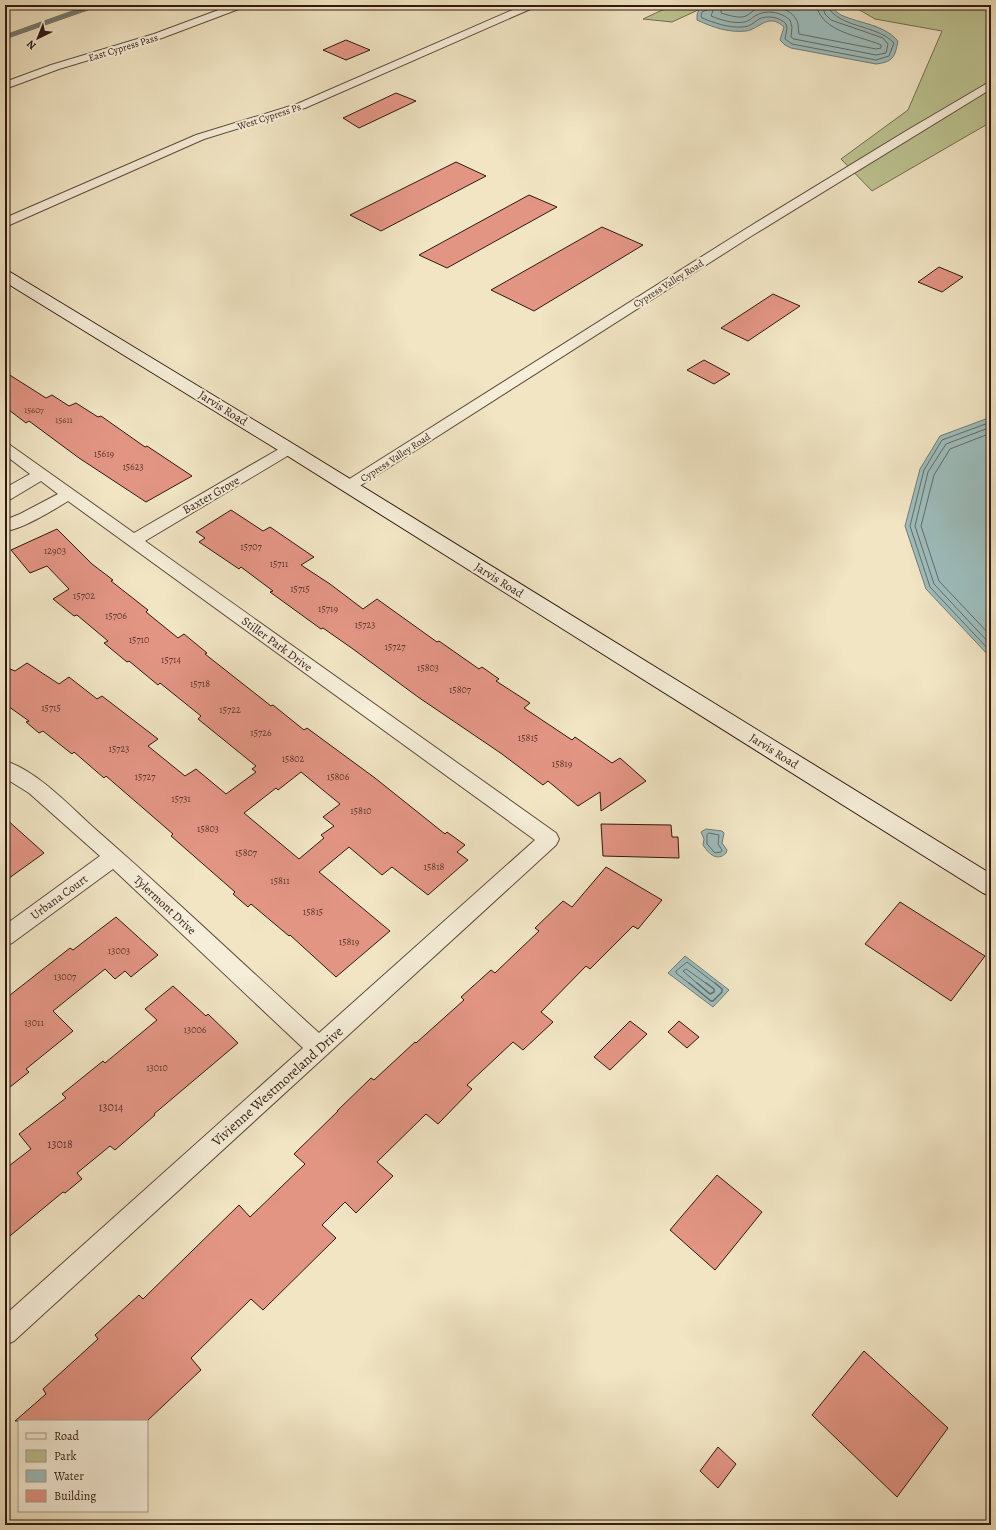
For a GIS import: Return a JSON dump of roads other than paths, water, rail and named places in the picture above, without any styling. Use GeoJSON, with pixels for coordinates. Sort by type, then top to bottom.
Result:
{"type":"FeatureCollection","features":[{"type":"Feature","properties":{"kind":"street","name":"East Cypress Pass"},"geometry":{"type":"LineString","coordinates":[[5,86],[56,67],[158,36],[241,5]]}},
{"type":"Feature","properties":{"kind":"street","name":"West Cypress Ps"},"geometry":{"type":"LineString","coordinates":[[5,224],[200,137],[301,106],[532,5]]}},
{"type":"Feature","properties":{"kind":"street","name":"Cypress Valley Road"},"geometry":{"type":"LineString","coordinates":[[349,486],[670,281],[843,173],[991,84]]}},
{"type":"Feature","properties":{"kind":"street","name":"Jarvis Road"},"geometry":{"type":"LineString","coordinates":[[5,275],[349,486],[991,886]]}},
{"type":"Feature","properties":{"kind":"street","name":"Stiller Park Drive"},"geometry":{"type":"LineString","coordinates":[[5,448],[549,839]]}},
{"type":"Feature","properties":{"kind":"street","name":"Baxter Grove"},"geometry":{"type":"LineString","coordinates":[[133,541],[289,449]]}},
{"type":"Feature","properties":{"kind":"street"},"geometry":{"type":"LineString","coordinates":[[5,495],[42,474]]}},
{"type":"Feature","properties":{"kind":"street"},"geometry":{"type":"LineString","coordinates":[[5,525],[8,526],[26,518],[68,494]]}},
{"type":"Feature","properties":{"kind":"street","name":"Tylermont Drive"},"geometry":{"type":"LineString","coordinates":[[5,768],[36,788],[114,857],[319,1048]]}},
{"type":"Feature","properties":{"kind":"street","name":"Vivienne Westmoreland Drive"},"geometry":{"type":"LineString","coordinates":[[5,1332],[549,839]]}},
{"type":"Feature","properties":{"kind":"street","name":"Urbana Court"},"geometry":{"type":"LineString","coordinates":[[5,937],[114,857]]}},
{"type":"Feature","properties":{"kind":"water"},"geometry":{"type":"Polygon","coordinates":[[[710,5],[829,5],[841,15],[886,31],[898,41],[897,46],[894,55],[890,60],[876,64],[791,48],[780,40],[784,27],[773,21],[764,23],[751,30],[733,31],[721,29],[697,20],[699,9],[710,5]]]}},
{"type":"Feature","properties":{"kind":"water"},"geometry":{"type":"Polygon","coordinates":[[[991,417],[991,658],[926,589],[905,526],[920,469],[940,436],[991,417]]]}},
{"type":"Feature","properties":{"kind":"water"},"geometry":{"type":"Polygon","coordinates":[[[706,829],[722,831],[724,833],[722,843],[727,850],[723,856],[713,856],[703,845],[704,839],[701,832],[706,829]]]}},
{"type":"Feature","properties":{"kind":"water"},"geometry":{"type":"Polygon","coordinates":[[[685,956],[729,990],[713,1007],[668,973],[685,956]]]}},
{"type":"Feature","properties":{"kind":"waterway"},"geometry":{"type":"LineString","coordinates":[[5,37],[95,5]]}}]}
